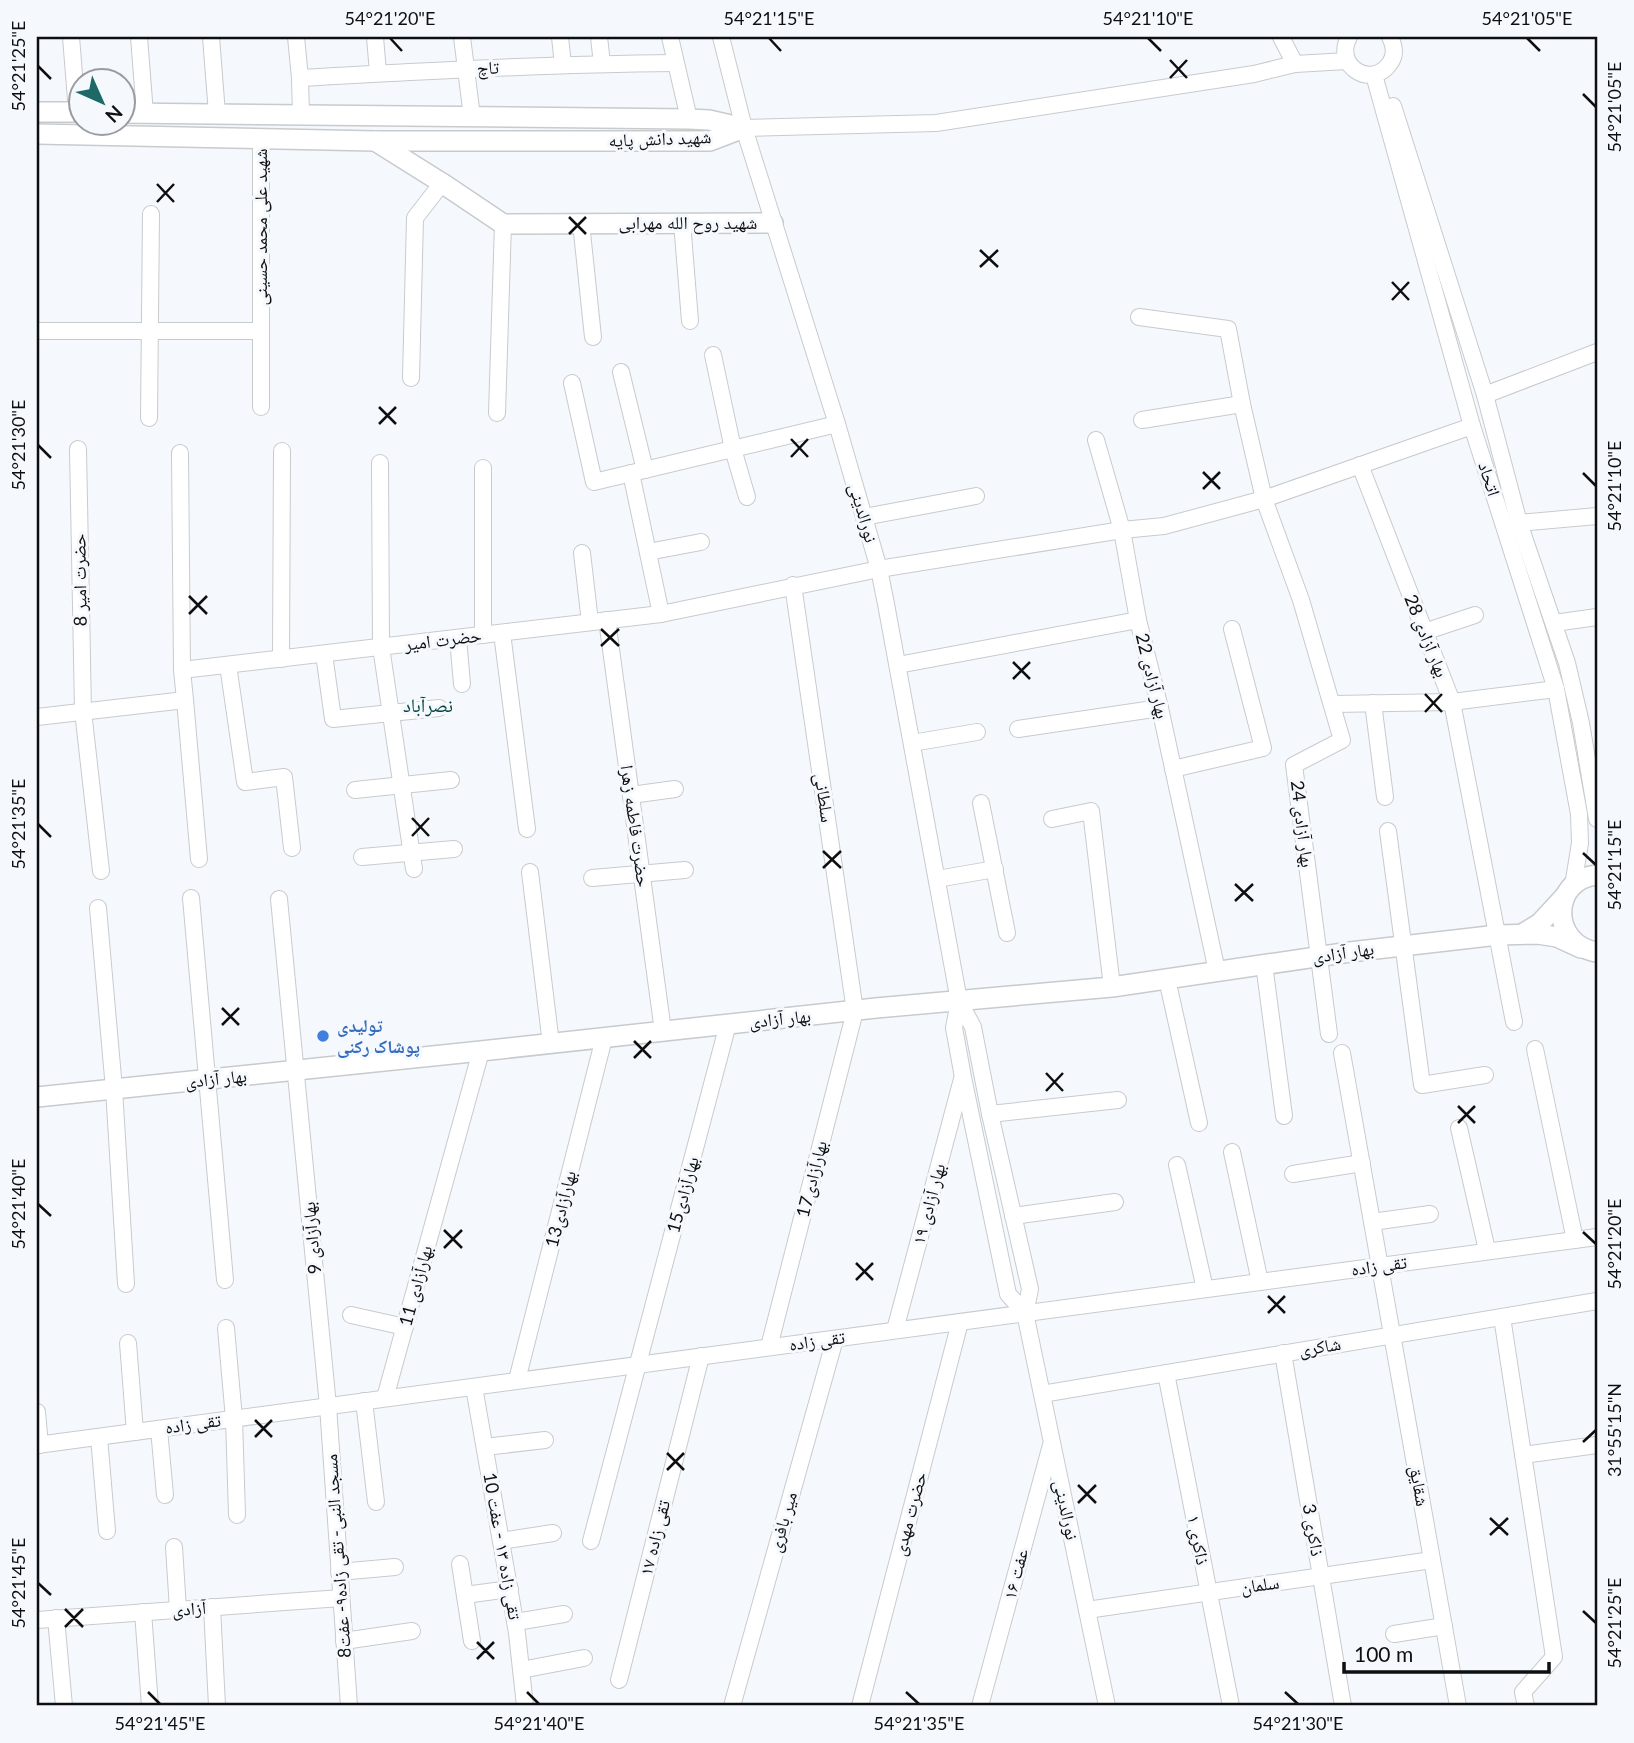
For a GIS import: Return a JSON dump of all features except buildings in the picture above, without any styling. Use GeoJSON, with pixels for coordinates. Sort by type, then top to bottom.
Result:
{"type":"FeatureCollection","features":[{"type":"Feature","properties":{"kind":"street"},"geometry":{"type":"LineString","coordinates":[[71,37],[74,66]]}},
{"type":"Feature","properties":{"kind":"street"},"geometry":{"type":"LineString","coordinates":[[139,37],[145,114]]}},
{"type":"Feature","properties":{"kind":"street"},"geometry":{"type":"LineString","coordinates":[[211,37],[217,114]]}},
{"type":"Feature","properties":{"kind":"street"},"geometry":{"type":"LineString","coordinates":[[296,37],[301,115]]}},
{"type":"Feature","properties":{"kind":"street"},"geometry":{"type":"LineString","coordinates":[[374,37],[378,73]]}},
{"type":"Feature","properties":{"kind":"street"},"geometry":{"type":"LineString","coordinates":[[461,37],[472,117]]}},
{"type":"Feature","properties":{"kind":"street"},"geometry":{"type":"LineString","coordinates":[[560,37],[563,65]]}},
{"type":"Feature","properties":{"kind":"street"},"geometry":{"type":"LineString","coordinates":[[599,37],[602,64]]}},
{"type":"Feature","properties":{"kind":"street"},"geometry":{"type":"LineString","coordinates":[[670,37],[689,119]]}},
{"type":"Feature","properties":{"kind":"street","name":"نورالدینی"},"geometry":{"type":"LineString","coordinates":[[721,37],[744,128],[837,424],[879,569],[959,1000],[973,1027],[1030,1289],[1025,1313],[1107,1706]]}},
{"type":"Feature","properties":{"kind":"street"},"geometry":{"type":"LineString","coordinates":[[1349,37],[1345,48],[1348,61],[1352,68],[1366,75],[1378,73],[1389,65],[1393,58],[1396,38]]}},
{"type":"Feature","properties":{"kind":"street"},"geometry":{"type":"LineString","coordinates":[[744,128],[936,123],[1254,74],[1291,47],[1348,61]]}},
{"type":"Feature","properties":{"kind":"street","name":"تاچ"},"geometry":{"type":"LineString","coordinates":[[300,78],[563,65],[675,63]]}},
{"type":"Feature","properties":{"kind":"street","name":"اتحاد"},"geometry":{"type":"LineString","coordinates":[[1378,73],[1485,395],[1519,523],[1589,723],[1597,819]]}},
{"type":"Feature","properties":{"kind":"street","name":"اتحاد"},"geometry":{"type":"LineString","coordinates":[[1378,73],[1472,426],[1556,689],[1579,814],[1580,844],[1569,891]]}},
{"type":"Feature","properties":{"kind":"street"},"geometry":{"type":"LineString","coordinates":[[37,112],[66,112]]}},
{"type":"Feature","properties":{"kind":"street","name":"شهید دانش پایه"},"geometry":{"type":"LineString","coordinates":[[136,114],[689,119],[709,120],[744,128]]}},
{"type":"Feature","properties":{"kind":"street"},"geometry":{"type":"LineString","coordinates":[[375,116],[375,141],[503,225],[497,413]]}},
{"type":"Feature","properties":{"kind":"street","name":"شهید دانش پایه"},"geometry":{"type":"LineString","coordinates":[[37,134],[375,141],[710,141],[744,128]]}},
{"type":"Feature","properties":{"kind":"street","name":"شهید علی محمد حسینی"},"geometry":{"type":"LineString","coordinates":[[37,331],[261,331],[261,139]]}},
{"type":"Feature","properties":{"kind":"street"},"geometry":{"type":"LineString","coordinates":[[411,378],[415,218],[442,183]]}},
{"type":"Feature","properties":{"kind":"street"},"geometry":{"type":"LineString","coordinates":[[149,418],[151,214]]}},
{"type":"Feature","properties":{"kind":"street"},"geometry":{"type":"LineString","coordinates":[[682,222],[691,321]]}},
{"type":"Feature","properties":{"kind":"street"},"geometry":{"type":"LineString","coordinates":[[581,223],[593,337]]}},
{"type":"Feature","properties":{"kind":"street","name":"شهید روح الله مهرابی"},"geometry":{"type":"LineString","coordinates":[[503,225],[774,223]]}},
{"type":"Feature","properties":{"kind":"street","name":"بهار آزادی 24"},"geometry":{"type":"LineString","coordinates":[[1139,317],[1228,329],[1264,499],[1301,600],[1342,740],[1294,765],[1318,956]]}},
{"type":"Feature","properties":{"kind":"street"},"geometry":{"type":"LineString","coordinates":[[261,331],[261,407]]}},
{"type":"Feature","properties":{"kind":"street"},"geometry":{"type":"LineString","coordinates":[[1485,395],[1597,352]]}},
{"type":"Feature","properties":{"kind":"street"},"geometry":{"type":"LineString","coordinates":[[713,355],[733,449],[747,497]]}},
{"type":"Feature","properties":{"kind":"street"},"geometry":{"type":"LineString","coordinates":[[621,372],[648,552],[661,614]]}},
{"type":"Feature","properties":{"kind":"street"},"geometry":{"type":"LineString","coordinates":[[572,383],[594,482],[837,424]]}},
{"type":"Feature","properties":{"kind":"street"},"geometry":{"type":"LineString","coordinates":[[1142,420],[1242,404]]}},
{"type":"Feature","properties":{"kind":"street","name":"حضرت امیر"},"geometry":{"type":"LineString","coordinates":[[182,670],[661,614],[879,569],[1122,530],[1164,526],[1264,499],[1472,426]]}},
{"type":"Feature","properties":{"kind":"street"},"geometry":{"type":"LineString","coordinates":[[1096,440],[1122,530],[1138,620]]}},
{"type":"Feature","properties":{"kind":"street","name":"حضرت امیر 8"},"geometry":{"type":"LineString","coordinates":[[78,449],[82,711],[101,871]]}},
{"type":"Feature","properties":{"kind":"street"},"geometry":{"type":"LineString","coordinates":[[281,659],[282,451]]}},
{"type":"Feature","properties":{"kind":"street"},"geometry":{"type":"LineString","coordinates":[[180,453],[182,670],[199,859]]}},
{"type":"Feature","properties":{"kind":"street"},"geometry":{"type":"LineString","coordinates":[[380,463],[382,647],[413,862]]}},
{"type":"Feature","properties":{"kind":"street","name":"بهار آزادی 28"},"geometry":{"type":"LineString","coordinates":[[1360,465],[1452,702],[1514,1022]]}},
{"type":"Feature","properties":{"kind":"street"},"geometry":{"type":"LineString","coordinates":[[483,468],[483,635]]}},
{"type":"Feature","properties":{"kind":"street"},"geometry":{"type":"LineString","coordinates":[[864,517],[976,496]]}},
{"type":"Feature","properties":{"kind":"street"},"geometry":{"type":"LineString","coordinates":[[1519,523],[1597,516]]}},
{"type":"Feature","properties":{"kind":"street"},"geometry":{"type":"LineString","coordinates":[[648,552],[701,542]]}},
{"type":"Feature","properties":{"kind":"street"},"geometry":{"type":"LineString","coordinates":[[582,553],[590,622]]}},
{"type":"Feature","properties":{"kind":"street","name":"سلطانی"},"geometry":{"type":"LineString","coordinates":[[793,586],[855,1011]]}},
{"type":"Feature","properties":{"kind":"street"},"geometry":{"type":"LineString","coordinates":[[1424,632],[1475,615]]}},
{"type":"Feature","properties":{"kind":"street"},"geometry":{"type":"LineString","coordinates":[[1554,623],[1597,617]]}},
{"type":"Feature","properties":{"kind":"street","name":"حضرت فاطمه زهرا"},"geometry":{"type":"LineString","coordinates":[[607,620],[663,1031]]}},
{"type":"Feature","properties":{"kind":"street","name":"بهار آزادی 22"},"geometry":{"type":"LineString","coordinates":[[898,665],[1138,620],[1160,708],[1217,971]]}},
{"type":"Feature","properties":{"kind":"street"},"geometry":{"type":"LineString","coordinates":[[1173,769],[1263,748],[1232,629]]}},
{"type":"Feature","properties":{"kind":"street"},"geometry":{"type":"LineString","coordinates":[[502,633],[527,829]]}},
{"type":"Feature","properties":{"kind":"street"},"geometry":{"type":"LineString","coordinates":[[458,638],[462,684]]}},
{"type":"Feature","properties":{"kind":"street"},"geometry":{"type":"LineString","coordinates":[[324,654],[332,719],[439,708]]}},
{"type":"Feature","properties":{"kind":"street"},"geometry":{"type":"LineString","coordinates":[[229,665],[245,782],[284,777],[292,848]]}},
{"type":"Feature","properties":{"kind":"street"},"geometry":{"type":"LineString","coordinates":[[1333,704],[1452,702],[1556,689]]}},
{"type":"Feature","properties":{"kind":"street"},"geometry":{"type":"LineString","coordinates":[[37,718],[185,700]]}},
{"type":"Feature","properties":{"kind":"street"},"geometry":{"type":"LineString","coordinates":[[1373,703],[1385,797]]}},
{"type":"Feature","properties":{"kind":"street"},"geometry":{"type":"LineString","coordinates":[[1018,729],[1160,708]]}},
{"type":"Feature","properties":{"kind":"street"},"geometry":{"type":"LineString","coordinates":[[912,743],[977,732]]}},
{"type":"Feature","properties":{"kind":"street"},"geometry":{"type":"LineString","coordinates":[[355,790],[451,780]]}},
{"type":"Feature","properties":{"kind":"street"},"geometry":{"type":"LineString","coordinates":[[631,795],[675,789]]}},
{"type":"Feature","properties":{"kind":"street"},"geometry":{"type":"LineString","coordinates":[[981,803],[1007,933]]}},
{"type":"Feature","properties":{"kind":"street"},"geometry":{"type":"LineString","coordinates":[[1052,819],[1091,811],[1112,987]]}},
{"type":"Feature","properties":{"kind":"street"},"geometry":{"type":"LineString","coordinates":[[1388,831],[1422,1085],[1485,1075]]}},
{"type":"Feature","properties":{"kind":"street"},"geometry":{"type":"LineString","coordinates":[[362,857],[413,862],[454,849]]}},
{"type":"Feature","properties":{"kind":"street"},"geometry":{"type":"LineString","coordinates":[[937,879],[995,869]]}},
{"type":"Feature","properties":{"kind":"street"},"geometry":{"type":"LineString","coordinates":[[592,878],[685,870]]}},
{"type":"Feature","properties":{"kind":"street"},"geometry":{"type":"LineString","coordinates":[[530,872],[551,1044]]}},
{"type":"Feature","properties":{"kind":"street"},"geometry":{"type":"LineString","coordinates":[[1522,934],[1540,923],[1581,879],[1597,875]]}},
{"type":"Feature","properties":{"kind":"street"},"geometry":{"type":"LineString","coordinates":[[1569,891],[1562,907],[1565,930],[1572,940],[1589,950]]}},
{"type":"Feature","properties":{"kind":"street"},"geometry":{"type":"LineString","coordinates":[[191,898],[225,1280]]}},
{"type":"Feature","properties":{"kind":"street","name":"بهارآزادی 9"},"geometry":{"type":"LineString","coordinates":[[279,900],[328,1406]]}},
{"type":"Feature","properties":{"kind":"street"},"geometry":{"type":"LineString","coordinates":[[98,908],[114,1089],[126,1284]]}},
{"type":"Feature","properties":{"kind":"street","name":"بهار آزادی"},"geometry":{"type":"LineString","coordinates":[[37,1097],[959,1000],[1112,987],[1318,956],[1498,934],[1557,937],[1589,950]]}},
{"type":"Feature","properties":{"kind":"street"},"geometry":{"type":"LineString","coordinates":[[1318,956],[1329,1034]]}},
{"type":"Feature","properties":{"kind":"street"},"geometry":{"type":"LineString","coordinates":[[1264,964],[1284,1116]]}},
{"type":"Feature","properties":{"kind":"street"},"geometry":{"type":"LineString","coordinates":[[1167,979],[1199,1123]]}},
{"type":"Feature","properties":{"kind":"street","name":"نورالدینی"},"geometry":{"type":"LineString","coordinates":[[959,1000],[954,1028],[1008,1294],[1025,1313]]}},
{"type":"Feature","properties":{"kind":"street","name":"بهارآزادی17"},"geometry":{"type":"LineString","coordinates":[[769,1348],[855,1011]]}},
{"type":"Feature","properties":{"kind":"street","name":"بهارآزادی15"},"geometry":{"type":"LineString","coordinates":[[591,1541],[729,1024]]}},
{"type":"Feature","properties":{"kind":"street","name":"بهارآزادی13"},"geometry":{"type":"LineString","coordinates":[[517,1380],[604,1038]]}},
{"type":"Feature","properties":{"kind":"street"},"geometry":{"type":"LineString","coordinates":[[1535,1049],[1575,1240]]}},
{"type":"Feature","properties":{"kind":"street","name":"بهارآزادی 11"},"geometry":{"type":"LineString","coordinates":[[385,1398],[481,1051]]}},
{"type":"Feature","properties":{"kind":"street","name":"شقایق"},"geometry":{"type":"LineString","coordinates":[[1342,1053],[1458,1706]]}},
{"type":"Feature","properties":{"kind":"street","name":"بهار آزادی ۱۹"},"geometry":{"type":"LineString","coordinates":[[895,1331],[963,1077]]}},
{"type":"Feature","properties":{"kind":"street"},"geometry":{"type":"LineString","coordinates":[[990,1114],[1118,1100]]}},
{"type":"Feature","properties":{"kind":"street"},"geometry":{"type":"LineString","coordinates":[[1459,1128],[1487,1250]]}},
{"type":"Feature","properties":{"kind":"street"},"geometry":{"type":"LineString","coordinates":[[1233,1153],[1260,1282]]}},
{"type":"Feature","properties":{"kind":"street"},"geometry":{"type":"LineString","coordinates":[[1293,1174],[1362,1163]]}},
{"type":"Feature","properties":{"kind":"street"},"geometry":{"type":"LineString","coordinates":[[1177,1166],[1205,1289]]}},
{"type":"Feature","properties":{"kind":"street"},"geometry":{"type":"LineString","coordinates":[[1013,1216],[1115,1202]]}},
{"type":"Feature","properties":{"kind":"street"},"geometry":{"type":"LineString","coordinates":[[1372,1222],[1430,1214]]}},
{"type":"Feature","properties":{"kind":"street","name":"تقی زاده"},"geometry":{"type":"LineString","coordinates":[[38,1445],[1597,1237]]}},
{"type":"Feature","properties":{"kind":"street","name":"شاکری"},"geometry":{"type":"LineString","coordinates":[[1042,1394],[1597,1301]]}},
{"type":"Feature","properties":{"kind":"street"},"geometry":{"type":"LineString","coordinates":[[351,1315],[405,1327]]}},
{"type":"Feature","properties":{"kind":"street"},"geometry":{"type":"LineString","coordinates":[[1502,1317],[1554,1657],[1523,1692],[1526,1706]]}},
{"type":"Feature","properties":{"kind":"street","name":"حضرت مهدی"},"geometry":{"type":"LineString","coordinates":[[860,1706],[960,1322]]}},
{"type":"Feature","properties":{"kind":"street"},"geometry":{"type":"LineString","coordinates":[[226,1328],[234,1419],[237,1515]]}},
{"type":"Feature","properties":{"kind":"street","name":"میر بافری"},"geometry":{"type":"LineString","coordinates":[[732,1706],[835,1339]]}},
{"type":"Feature","properties":{"kind":"street"},"geometry":{"type":"LineString","coordinates":[[128,1343],[135,1432]]}},
{"type":"Feature","properties":{"kind":"street","name":"ذاکری 3"},"geometry":{"type":"LineString","coordinates":[[1283,1353],[1343,1706]]}},
{"type":"Feature","properties":{"kind":"street","name":"تقی زاده ۱۷"},"geometry":{"type":"LineString","coordinates":[[619,1679],[701,1356]]}},
{"type":"Feature","properties":{"kind":"street","name":"ذاکری ۱"},"geometry":{"type":"LineString","coordinates":[[1166,1373],[1231,1706]]}},
{"type":"Feature","properties":{"kind":"street","name":"تقی زاده ۱۳ - عفت 10"},"geometry":{"type":"LineString","coordinates":[[474,1387],[516,1622],[525,1706]]}},
{"type":"Feature","properties":{"kind":"street"},"geometry":{"type":"LineString","coordinates":[[365,1401],[376,1502]]}},
{"type":"Feature","properties":{"kind":"street","name":"مسجد النبی- تقی زاده۹- عفت8"},"geometry":{"type":"LineString","coordinates":[[328,1406],[349,1706]]}},
{"type":"Feature","properties":{"kind":"street"},"geometry":{"type":"LineString","coordinates":[[37,1412],[38,1445]]}},
{"type":"Feature","properties":{"kind":"street"},"geometry":{"type":"LineString","coordinates":[[159,1429],[165,1495]]}},
{"type":"Feature","properties":{"kind":"street"},"geometry":{"type":"LineString","coordinates":[[99,1437],[107,1531]]}},
{"type":"Feature","properties":{"kind":"street"},"geometry":{"type":"LineString","coordinates":[[485,1447],[545,1440]]}},
{"type":"Feature","properties":{"kind":"street","name":"عفت ۱۶"},"geometry":{"type":"LineString","coordinates":[[980,1706],[1052,1441]]}},
{"type":"Feature","properties":{"kind":"street"},"geometry":{"type":"LineString","coordinates":[[1523,1455],[1597,1445]]}},
{"type":"Feature","properties":{"kind":"street"},"geometry":{"type":"LineString","coordinates":[[501,1541],[553,1533]]}},
{"type":"Feature","properties":{"kind":"street"},"geometry":{"type":"LineString","coordinates":[[174,1547],[178,1610]]}},
{"type":"Feature","properties":{"kind":"street","name":"سلمان"},"geometry":{"type":"LineString","coordinates":[[1087,1610],[1432,1560]]}},
{"type":"Feature","properties":{"kind":"street"},"geometry":{"type":"LineString","coordinates":[[460,1564],[472,1641]]}},
{"type":"Feature","properties":{"kind":"street"},"geometry":{"type":"LineString","coordinates":[[339,1572],[394,1567]]}},
{"type":"Feature","properties":{"kind":"street"},"geometry":{"type":"LineString","coordinates":[[465,1595],[510,1589]]}},
{"type":"Feature","properties":{"kind":"street","name":"آزادی"},"geometry":{"type":"LineString","coordinates":[[37,1620],[341,1598]]}},
{"type":"Feature","properties":{"kind":"street"},"geometry":{"type":"LineString","coordinates":[[212,1608],[217,1706]]}},
{"type":"Feature","properties":{"kind":"street"},"geometry":{"type":"LineString","coordinates":[[143,1612],[150,1706]]}},
{"type":"Feature","properties":{"kind":"street"},"geometry":{"type":"LineString","coordinates":[[516,1622],[564,1614]]}},
{"type":"Feature","properties":{"kind":"street"},"geometry":{"type":"LineString","coordinates":[[56,1619],[64,1706]]}},
{"type":"Feature","properties":{"kind":"street"},"geometry":{"type":"LineString","coordinates":[[1394,1634],[1444,1626]]}},
{"type":"Feature","properties":{"kind":"street"},"geometry":{"type":"LineString","coordinates":[[344,1641],[412,1631]]}},
{"type":"Feature","properties":{"kind":"street"},"geometry":{"type":"LineString","coordinates":[[521,1670],[584,1658]]}},
{"type":"Feature","properties":{"kind":"place","name":"تولیدی پوشاک رکنی"},"geometry":{"type":"Point","coordinates":[323,1036]}},
{"type":"Feature","properties":{"kind":"district","name":"نصرآباد"},"geometry":{"type":"Point","coordinates":[428,705]}}]}
